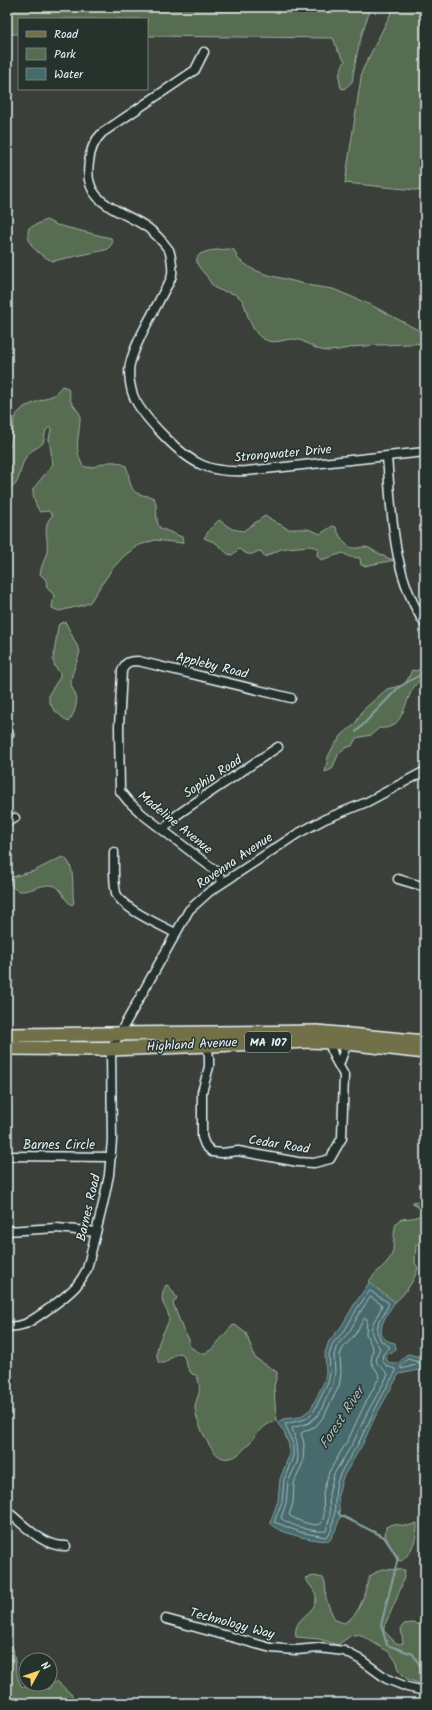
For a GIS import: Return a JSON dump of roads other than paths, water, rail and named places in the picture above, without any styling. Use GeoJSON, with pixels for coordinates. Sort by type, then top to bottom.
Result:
{"type":"FeatureCollection","features":[{"type":"Feature","properties":{"kind":"main road","name":"Highland Avenue"},"geometry":{"type":"LineString","coordinates":[[7,1035],[317,1032],[425,1042]]}},
{"type":"Feature","properties":{"kind":"main road","name":"Highland Avenue"},"geometry":{"type":"LineString","coordinates":[[7,1048],[111,1049],[284,1041],[347,1042],[425,1052]]}},
{"type":"Feature","properties":{"kind":"street","name":"Strongwater Drive"},"geometry":{"type":"LineString","coordinates":[[204,52],[194,70],[102,133],[95,142],[90,155],[87,171],[89,182],[96,196],[104,204],[120,214],[148,228],[162,240],[170,252],[172,274],[137,344],[130,365],[132,393],[156,428],[182,454],[196,463],[214,469],[231,472],[246,471],[425,452]]}},
{"type":"Feature","properties":{"kind":"street"},"geometry":{"type":"LineString","coordinates":[[387,457],[393,529],[398,562],[407,590],[425,624]]}},
{"type":"Feature","properties":{"kind":"street","name":"Appleby Road"},"geometry":{"type":"LineString","coordinates":[[128,661],[138,661],[291,698]]}},
{"type":"Feature","properties":{"kind":"street","name":"Madeline Avenue"},"geometry":{"type":"LineString","coordinates":[[128,661],[124,665],[120,679],[119,785],[123,796],[163,830],[216,871],[223,882]]}},
{"type":"Feature","properties":{"kind":"street","name":"Sophia Road"},"geometry":{"type":"LineString","coordinates":[[163,830],[181,812],[278,747]]}},
{"type":"Feature","properties":{"kind":"street","name":"Ravenna Avenue"},"geometry":{"type":"LineString","coordinates":[[111,1049],[175,933],[195,903],[223,882],[314,825],[367,802],[425,771]]}},
{"type":"Feature","properties":{"kind":"street"},"geometry":{"type":"LineString","coordinates":[[114,852],[116,889],[120,899],[130,908],[175,933]]}},
{"type":"Feature","properties":{"kind":"street"},"geometry":{"type":"LineString","coordinates":[[398,879],[425,887]]}},
{"type":"Feature","properties":{"kind":"street","name":"Cedar Road"},"geometry":{"type":"LineString","coordinates":[[207,1044],[209,1067],[202,1092],[202,1137],[205,1146],[212,1152],[222,1153],[238,1151],[298,1162],[314,1163],[330,1159],[342,1138],[344,1075],[334,1057],[329,1042]]}},
{"type":"Feature","properties":{"kind":"street"},"geometry":{"type":"LineString","coordinates":[[339,1065],[347,1042]]}},
{"type":"Feature","properties":{"kind":"street","name":"Barnes Road"},"geometry":{"type":"LineString","coordinates":[[7,1326],[20,1326],[27,1323],[73,1290],[82,1279],[86,1269],[107,1187],[111,1157],[111,1049]]}},
{"type":"Feature","properties":{"kind":"street","name":"Barnes Circle"},"geometry":{"type":"LineString","coordinates":[[7,1156],[111,1157]]}},
{"type":"Feature","properties":{"kind":"street"},"geometry":{"type":"LineString","coordinates":[[7,1231],[57,1228],[96,1232]]}},
{"type":"Feature","properties":{"kind":"street"},"geometry":{"type":"LineString","coordinates":[[7,1511],[42,1539],[54,1545],[66,1546]]}},
{"type":"Feature","properties":{"kind":"street","name":"Technology Way"},"geometry":{"type":"LineString","coordinates":[[166,1619],[271,1648],[296,1650],[319,1648],[344,1651],[361,1660],[387,1679],[407,1688],[425,1691]]}},
{"type":"Feature","properties":{"kind":"water"},"geometry":{"type":"Polygon","coordinates":[[[369,1283],[395,1302],[384,1320],[381,1332],[387,1341],[395,1343],[396,1349],[386,1356],[387,1361],[393,1364],[398,1363],[408,1354],[425,1358],[425,1369],[399,1374],[375,1417],[362,1445],[343,1477],[338,1495],[340,1518],[330,1540],[317,1540],[297,1536],[280,1530],[270,1523],[278,1501],[280,1479],[289,1456],[289,1445],[284,1432],[277,1422],[284,1419],[300,1417],[311,1409],[324,1382],[326,1373],[325,1353],[329,1341],[341,1327],[369,1283]]]}},
{"type":"Feature","properties":{"kind":"waterway"},"geometry":{"type":"LineString","coordinates":[[356,732],[399,687],[425,672]]}},
{"type":"Feature","properties":{"kind":"waterway","name":"Forest River"},"geometry":{"type":"LineString","coordinates":[[338,1512],[340,1515],[384,1537],[398,1558],[381,1625],[387,1645],[413,1654],[425,1674]]}}]}
